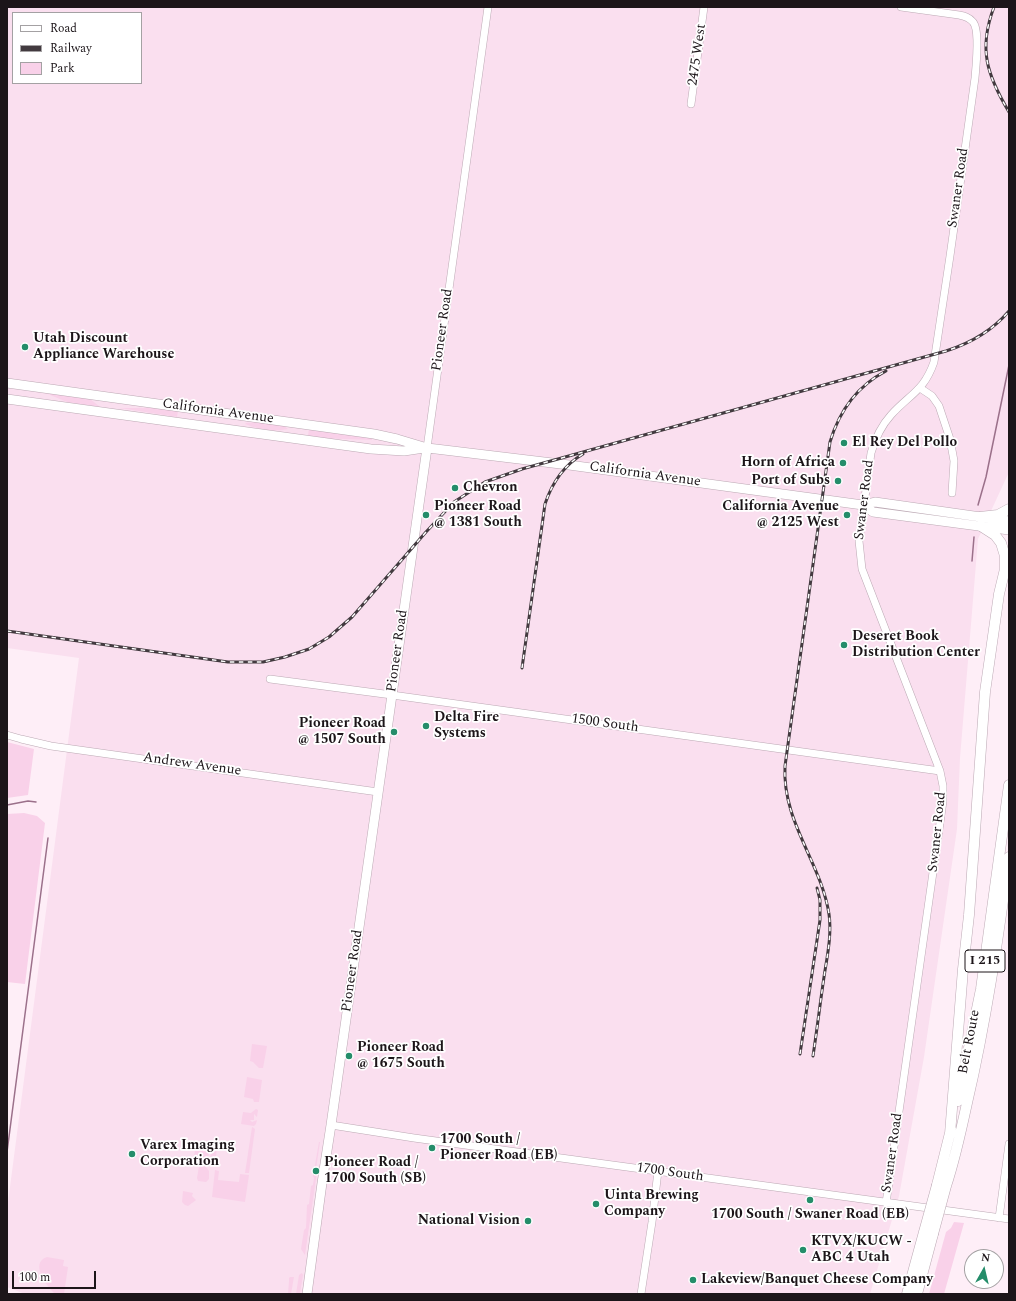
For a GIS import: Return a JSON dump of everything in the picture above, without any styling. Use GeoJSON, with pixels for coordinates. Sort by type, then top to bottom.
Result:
{"type":"FeatureCollection","features":[{"type":"Feature","properties":{"kind":"highway"},"geometry":{"type":"LineString","coordinates":[[950,1134],[963,969],[969,915],[985,692],[999,594],[1007,565],[1001,543],[980,521],[998,515],[1009,509]]}},
{"type":"Feature","properties":{"kind":"highway","name":"Belt Route"},"geometry":{"type":"LineString","coordinates":[[942,1185],[950,1134],[965,1070],[981,989],[1009,785]]}},
{"type":"Feature","properties":{"kind":"highway","name":"Belt Route"},"geometry":{"type":"LineString","coordinates":[[907,1294],[928,1233],[942,1185],[958,1141],[979,1050],[990,990],[1009,857]]}},
{"type":"Feature","properties":{"kind":"highway"},"geometry":{"type":"LineString","coordinates":[[1004,897],[1009,875]]}},
{"type":"Feature","properties":{"kind":"highway","name":"Belt Route"},"geometry":{"type":"LineString","coordinates":[[917,1294],[928,1233]]}},
{"type":"Feature","properties":{"kind":"main road","name":"California Avenue"},"geometry":{"type":"LineString","coordinates":[[7,383],[386,436],[427,448],[569,465],[863,505],[875,502],[980,521],[1009,530]]}},
{"type":"Feature","properties":{"kind":"main road"},"geometry":{"type":"LineString","coordinates":[[22,401],[24,386]]}},
{"type":"Feature","properties":{"kind":"main road"},"geometry":{"type":"LineString","coordinates":[[109,413],[111,398]]}},
{"type":"Feature","properties":{"kind":"main road","name":"California Avenue"},"geometry":{"type":"LineString","coordinates":[[7,399],[383,451],[404,451],[427,448]]}},
{"type":"Feature","properties":{"kind":"main road"},"geometry":{"type":"LineString","coordinates":[[202,426],[204,410]]}},
{"type":"Feature","properties":{"kind":"main road"},"geometry":{"type":"LineString","coordinates":[[233,430],[235,415]]}},
{"type":"Feature","properties":{"kind":"main road"},"geometry":{"type":"LineString","coordinates":[[292,438],[295,423]]}},
{"type":"Feature","properties":{"kind":"main road","name":"Pioneer Road"},"geometry":{"type":"LineString","coordinates":[[307,1294],[427,448]]}},
{"type":"Feature","properties":{"kind":"main road","name":"California Avenue"},"geometry":{"type":"LineString","coordinates":[[980,521],[1009,521]]}},
{"type":"Feature","properties":{"kind":"street","name":"Pioneer Road"},"geometry":{"type":"LineString","coordinates":[[427,448],[488,7]]}},
{"type":"Feature","properties":{"kind":"street","name":"2475 West"},"geometry":{"type":"LineString","coordinates":[[691,104],[704,7]]}},
{"type":"Feature","properties":{"kind":"street","name":"Swaner Road"},"geometry":{"type":"LineString","coordinates":[[886,1202],[943,802],[943,786],[940,771],[862,569],[859,541],[871,453],[875,441],[882,426],[891,415],[920,388],[929,374],[936,354],[976,64],[977,30],[972,20],[968,17],[901,7]]}},
{"type":"Feature","properties":{"kind":"street"},"geometry":{"type":"LineString","coordinates":[[920,388],[932,396],[940,406],[950,439],[954,461],[952,493]]}},
{"type":"Feature","properties":{"kind":"street","name":"1500 South"},"geometry":{"type":"LineString","coordinates":[[270,680],[392,694],[940,771]]}},
{"type":"Feature","properties":{"kind":"street","name":"Andrew Avenue"},"geometry":{"type":"LineString","coordinates":[[7,735],[52,746],[378,792]]}},
{"type":"Feature","properties":{"kind":"street","name":"1700 South"},"geometry":{"type":"LineString","coordinates":[[331,1125],[414,1138],[1009,1219]]}},
{"type":"Feature","properties":{"kind":"street"},"geometry":{"type":"LineString","coordinates":[[999,1218],[1009,1144]]}},
{"type":"Feature","properties":{"kind":"street"},"geometry":{"type":"LineString","coordinates":[[641,1294],[658,1171]]}},
{"type":"Feature","properties":{"kind":"shaded area"},"geometry":{"type":"Polygon","coordinates":[[[7,7],[1009,7],[1009,472],[978,539],[960,758],[957,829],[924,1057],[899,1196],[870,1294],[25,1294],[7,1287],[7,1210],[79,658],[7,648],[7,7]]]}},
{"type":"Feature","properties":{"kind":"green space"},"geometry":{"type":"Polygon","coordinates":[[[43,392],[89,398],[100,407],[67,402],[43,392]]]}},
{"type":"Feature","properties":{"kind":"green space"},"geometry":{"type":"Polygon","coordinates":[[[120,408],[162,408],[178,411],[177,417],[120,408]]]}},
{"type":"Feature","properties":{"kind":"green space"},"geometry":{"type":"Polygon","coordinates":[[[258,422],[283,425],[288,429],[266,430],[245,424],[258,422]]]}},
{"type":"Feature","properties":{"kind":"green space"},"geometry":{"type":"Polygon","coordinates":[[[309,428],[372,437],[372,440],[318,438],[308,436],[309,428]]]}},
{"type":"Feature","properties":{"kind":"green space"},"geometry":{"type":"Polygon","coordinates":[[[7,742],[34,749],[28,795],[7,798],[7,742]]]}},
{"type":"Feature","properties":{"kind":"green space"},"geometry":{"type":"Polygon","coordinates":[[[24,813],[37,816],[45,823],[25,984],[7,982],[7,814],[24,813]]]}},
{"type":"Feature","properties":{"kind":"green space"},"geometry":{"type":"Polygon","coordinates":[[[252,1044],[267,1046],[263,1068],[259,1068],[250,1061],[252,1044]]]}},
{"type":"Feature","properties":{"kind":"green space"},"geometry":{"type":"Polygon","coordinates":[[[247,1077],[262,1080],[259,1102],[254,1102],[253,1099],[244,1097],[247,1077]]]}},
{"type":"Feature","properties":{"kind":"green space"},"geometry":{"type":"Polygon","coordinates":[[[256,1109],[258,1110],[257,1117],[254,1114],[254,1120],[250,1120],[252,1122],[257,1120],[254,1126],[241,1124],[243,1112],[251,1113],[256,1109]]]}},
{"type":"Feature","properties":{"kind":"green space"},"geometry":{"type":"Polygon","coordinates":[[[252,1127],[255,1129],[249,1173],[245,1173],[252,1127]]]}},
{"type":"Feature","properties":{"kind":"green space"},"geometry":{"type":"Polygon","coordinates":[[[319,1142],[316,1169],[314,1171],[317,1172],[305,1255],[301,1249],[304,1230],[306,1228],[307,1205],[309,1204],[311,1186],[313,1185],[313,1176],[319,1142]]]}},
{"type":"Feature","properties":{"kind":"green space"},"geometry":{"type":"Polygon","coordinates":[[[212,1146],[217,1147],[215,1165],[210,1160],[212,1146]]]}},
{"type":"Feature","properties":{"kind":"green space"},"geometry":{"type":"Polygon","coordinates":[[[195,1150],[209,1152],[208,1159],[194,1157],[195,1150]]]}},
{"type":"Feature","properties":{"kind":"green space"},"geometry":{"type":"Polygon","coordinates":[[[199,1166],[205,1166],[209,1171],[209,1179],[206,1182],[198,1181],[199,1166]]]}},
{"type":"Feature","properties":{"kind":"green space"},"geometry":{"type":"Polygon","coordinates":[[[215,1170],[219,1171],[218,1180],[239,1182],[240,1174],[249,1175],[245,1202],[212,1197],[215,1170]]]}},
{"type":"Feature","properties":{"kind":"green space"},"geometry":{"type":"Polygon","coordinates":[[[183,1191],[193,1193],[192,1196],[196,1200],[188,1206],[182,1202],[183,1191]]]}},
{"type":"Feature","properties":{"kind":"green space"},"geometry":{"type":"Polygon","coordinates":[[[954,1222],[964,1223],[944,1294],[929,1294],[946,1232],[951,1228],[954,1222]]]}},
{"type":"Feature","properties":{"kind":"green space"},"geometry":{"type":"Polygon","coordinates":[[[47,1257],[64,1260],[63,1266],[68,1267],[64,1294],[54,1293],[41,1275],[39,1269],[40,1264],[42,1260],[47,1257]]]}},
{"type":"Feature","properties":{"kind":"green space"},"geometry":{"type":"Polygon","coordinates":[[[302,1273],[300,1294],[296,1294],[299,1275],[302,1273]]]}},
{"type":"Feature","properties":{"kind":"green space"},"geometry":{"type":"Polygon","coordinates":[[[294,1277],[291,1294],[288,1294],[289,1278],[294,1277]]]}},
{"type":"Feature","properties":{"kind":"waterway"},"geometry":{"type":"LineString","coordinates":[[978,505],[986,477],[1009,365]]}},
{"type":"Feature","properties":{"kind":"waterway"},"geometry":{"type":"LineString","coordinates":[[972,561],[974,537]]}},
{"type":"Feature","properties":{"kind":"waterway"},"geometry":{"type":"LineString","coordinates":[[7,805],[28,801],[36,802]]}},
{"type":"Feature","properties":{"kind":"waterway"},"geometry":{"type":"LineString","coordinates":[[7,1152],[48,838]]}},
{"type":"Feature","properties":{"kind":"railway"},"geometry":{"type":"LineString","coordinates":[[994,7],[986,36],[987,61],[995,86],[1009,112]]}},
{"type":"Feature","properties":{"kind":"railway"},"geometry":{"type":"LineString","coordinates":[[7,631],[228,662],[263,662],[285,657],[309,649],[329,637],[352,617],[454,502],[485,482],[522,469],[946,351],[980,336],[996,325],[1009,311]]}},
{"type":"Feature","properties":{"kind":"railway"},"geometry":{"type":"LineString","coordinates":[[813,1056],[829,946],[830,922],[825,895],[795,824],[789,805],[785,766],[830,442],[838,420],[850,401],[866,384],[886,371]]}},
{"type":"Feature","properties":{"kind":"railway"},"geometry":{"type":"LineString","coordinates":[[522,668],[545,504],[551,489],[564,469],[583,454]]}},
{"type":"Feature","properties":{"kind":"railway"},"geometry":{"type":"LineString","coordinates":[[800,1054],[820,920],[820,900],[817,888]]}},
{"type":"Feature","properties":{"kind":"place","name":"Utah Discount Appliance Warehouse"},"geometry":{"type":"Point","coordinates":[25,347]}},
{"type":"Feature","properties":{"kind":"place","name":"El Rey Del Pollo"},"geometry":{"type":"Point","coordinates":[844,443]}},
{"type":"Feature","properties":{"kind":"place","name":"Horn of Africa"},"geometry":{"type":"Point","coordinates":[843,463]}},
{"type":"Feature","properties":{"kind":"place","name":"Port of Subs"},"geometry":{"type":"Point","coordinates":[838,481]}},
{"type":"Feature","properties":{"kind":"place","name":"Chevron"},"geometry":{"type":"Point","coordinates":[455,488]}},
{"type":"Feature","properties":{"kind":"place","name":"Pioneer Road @ 1381 South"},"geometry":{"type":"Point","coordinates":[426,515]}},
{"type":"Feature","properties":{"kind":"place","name":"California Avenue @ 2125 West"},"geometry":{"type":"Point","coordinates":[847,515]}},
{"type":"Feature","properties":{"kind":"place","name":"Deseret Book Distribution Center"},"geometry":{"type":"Point","coordinates":[844,645]}},
{"type":"Feature","properties":{"kind":"place","name":"Delta Fire Systems"},"geometry":{"type":"Point","coordinates":[426,726]}},
{"type":"Feature","properties":{"kind":"place","name":"Pioneer Road @ 1507 South"},"geometry":{"type":"Point","coordinates":[394,732]}},
{"type":"Feature","properties":{"kind":"place","name":"Pioneer Road @ 1675 South"},"geometry":{"type":"Point","coordinates":[349,1056]}},
{"type":"Feature","properties":{"kind":"place","name":"1700 South / Pioneer Road (EB)"},"geometry":{"type":"Point","coordinates":[432,1148]}},
{"type":"Feature","properties":{"kind":"place","name":"Varex Imaging Corporation"},"geometry":{"type":"Point","coordinates":[132,1154]}},
{"type":"Feature","properties":{"kind":"place","name":"Pioneer Road / 1700 South (SB)"},"geometry":{"type":"Point","coordinates":[316,1171]}},
{"type":"Feature","properties":{"kind":"place","name":"1700 South / Swaner Road (EB)"},"geometry":{"type":"Point","coordinates":[810,1200]}},
{"type":"Feature","properties":{"kind":"place","name":"Uinta Brewing Company"},"geometry":{"type":"Point","coordinates":[596,1204]}},
{"type":"Feature","properties":{"kind":"place","name":"National Vision"},"geometry":{"type":"Point","coordinates":[528,1221]}},
{"type":"Feature","properties":{"kind":"place","name":"KTVX/KUCW - ABC 4 Utah"},"geometry":{"type":"Point","coordinates":[803,1250]}},
{"type":"Feature","properties":{"kind":"place","name":"Lakeview/Banquet Cheese Company"},"geometry":{"type":"Point","coordinates":[693,1280]}}]}
